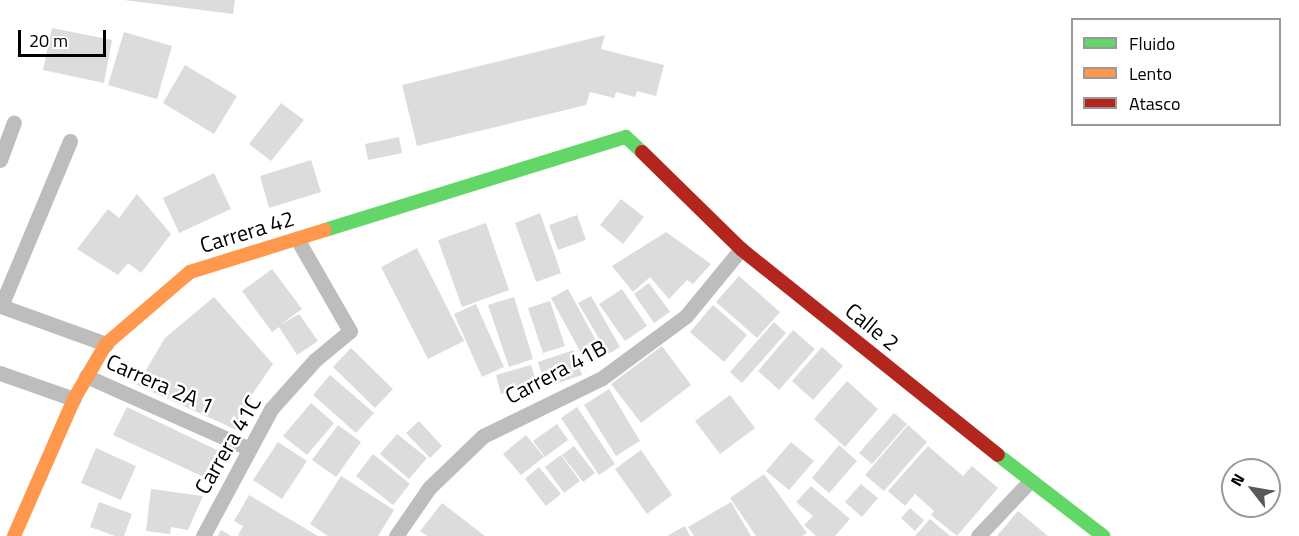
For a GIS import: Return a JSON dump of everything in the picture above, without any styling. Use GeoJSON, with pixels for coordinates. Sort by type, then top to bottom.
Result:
{"type":"FeatureCollection","features":[{"type":"Feature","properties":{"kind":"street","name":"Carrera 42"},"geometry":{"type":"LineString","coordinates":[[14,536],[74,399],[106,344],[190,272],[626,137]]}},
{"type":"Feature","properties":{"kind":"street","name":"Calle 2"},"geometry":{"type":"LineString","coordinates":[[626,137],[741,249],[1030,481],[1103,536]]}},
{"type":"Feature","properties":{"kind":"lane"},"geometry":{"type":"LineString","coordinates":[[0,160],[14,122]]}},
{"type":"Feature","properties":{"kind":"lane"},"geometry":{"type":"LineString","coordinates":[[70,141],[1,305],[106,344]]}},
{"type":"Feature","properties":{"kind":"lane","name":"Carrera 41C"},"geometry":{"type":"LineString","coordinates":[[203,536],[248,448],[271,409],[315,360],[350,331],[297,239]]}},
{"type":"Feature","properties":{"kind":"lane","name":"Carrera 41B"},"geometry":{"type":"LineString","coordinates":[[396,536],[429,488],[483,436],[602,378],[686,316],[741,249]]}},
{"type":"Feature","properties":{"kind":"lane"},"geometry":{"type":"LineString","coordinates":[[0,373],[74,399]]}},
{"type":"Feature","properties":{"kind":"lane","name":"Carrera 2A 1"},"geometry":{"type":"LineString","coordinates":[[86,376],[248,448]]}},
{"type":"Feature","properties":{"kind":"lane"},"geometry":{"type":"LineString","coordinates":[[978,536],[1030,481]]}},
{"type":"Feature","properties":{"kind":"building"},"geometry":{"type":"Polygon","coordinates":[[[124,0],[235,0],[233,14],[124,0]]]}},
{"type":"Feature","properties":{"kind":"building"},"geometry":{"type":"Polygon","coordinates":[[[52,28],[112,40],[104,83],[43,70],[52,28]]]}},
{"type":"Feature","properties":{"kind":"building"},"geometry":{"type":"Polygon","coordinates":[[[124,32],[172,46],[157,99],[108,85],[124,32]]]}},
{"type":"Feature","properties":{"kind":"building"},"geometry":{"type":"Polygon","coordinates":[[[605,35],[601,49],[664,65],[656,96],[637,91],[635,97],[616,92],[614,98],[590,92],[586,105],[417,146],[402,85],[605,35]]]}},
{"type":"Feature","properties":{"kind":"building"},"geometry":{"type":"Polygon","coordinates":[[[185,65],[237,96],[214,134],[163,103],[185,65]]]}},
{"type":"Feature","properties":{"kind":"building"},"geometry":{"type":"Polygon","coordinates":[[[281,103],[304,120],[271,161],[249,144],[281,103]]]}},
{"type":"Feature","properties":{"kind":"building"},"geometry":{"type":"Polygon","coordinates":[[[399,137],[402,153],[368,160],[365,144],[399,137]]]}},
{"type":"Feature","properties":{"kind":"building"},"geometry":{"type":"Polygon","coordinates":[[[311,160],[321,192],[269,208],[260,176],[311,160]]]}},
{"type":"Feature","properties":{"kind":"building"},"geometry":{"type":"Polygon","coordinates":[[[214,173],[231,209],[179,233],[163,198],[214,173]]]}},
{"type":"Feature","properties":{"kind":"building"},"geometry":{"type":"Polygon","coordinates":[[[137,194],[171,234],[141,273],[128,263],[118,275],[77,249],[108,209],[119,218],[137,194]]]}},
{"type":"Feature","properties":{"kind":"building"},"geometry":{"type":"Polygon","coordinates":[[[621,199],[644,217],[623,244],[600,225],[621,199]]]}},
{"type":"Feature","properties":{"kind":"building"},"geometry":{"type":"Polygon","coordinates":[[[540,213],[561,273],[536,282],[515,223],[540,213]]]}},
{"type":"Feature","properties":{"kind":"building"},"geometry":{"type":"Polygon","coordinates":[[[577,215],[586,240],[558,250],[549,225],[577,215]]]}},
{"type":"Feature","properties":{"kind":"building"},"geometry":{"type":"Polygon","coordinates":[[[486,223],[509,290],[462,307],[438,240],[486,223]]]}},
{"type":"Feature","properties":{"kind":"building"},"geometry":{"type":"Polygon","coordinates":[[[666,232],[711,264],[693,284],[687,280],[669,299],[650,277],[633,292],[612,266],[666,232]]]}},
{"type":"Feature","properties":{"kind":"building"},"geometry":{"type":"Polygon","coordinates":[[[417,248],[464,341],[428,359],[381,267],[417,248]]]}},
{"type":"Feature","properties":{"kind":"building"},"geometry":{"type":"Polygon","coordinates":[[[272,269],[302,309],[280,325],[299,314],[318,341],[297,355],[279,327],[272,332],[242,291],[272,269]]]}},
{"type":"Feature","properties":{"kind":"building"},"geometry":{"type":"Polygon","coordinates":[[[739,276],[780,312],[757,338],[716,302],[739,276]]]}},
{"type":"Feature","properties":{"kind":"building"},"geometry":{"type":"Polygon","coordinates":[[[649,283],[670,312],[654,323],[634,294],[649,283]]]}},
{"type":"Feature","properties":{"kind":"building"},"geometry":{"type":"Polygon","coordinates":[[[568,289],[599,346],[582,355],[551,298],[568,289]]]}},
{"type":"Feature","properties":{"kind":"building"},"geometry":{"type":"Polygon","coordinates":[[[622,289],[647,326],[625,341],[599,304],[622,289]]]}},
{"type":"Feature","properties":{"kind":"building"},"geometry":{"type":"Polygon","coordinates":[[[591,296],[620,347],[608,354],[578,303],[591,296]]]}},
{"type":"Feature","properties":{"kind":"building"},"geometry":{"type":"Polygon","coordinates":[[[214,297],[273,364],[253,393],[239,431],[137,385],[165,338],[214,297]]]}},
{"type":"Feature","properties":{"kind":"building"},"geometry":{"type":"Polygon","coordinates":[[[514,297],[533,359],[509,367],[488,305],[514,297]]]}},
{"type":"Feature","properties":{"kind":"building"},"geometry":{"type":"Polygon","coordinates":[[[550,301],[565,346],[543,353],[528,308],[550,301]]]}},
{"type":"Feature","properties":{"kind":"building"},"geometry":{"type":"Polygon","coordinates":[[[476,304],[504,367],[482,377],[454,314],[476,304]]]}},
{"type":"Feature","properties":{"kind":"building"},"geometry":{"type":"Polygon","coordinates":[[[713,305],[747,335],[724,362],[690,332],[713,305]]]}},
{"type":"Feature","properties":{"kind":"building"},"geometry":{"type":"Polygon","coordinates":[[[774,322],[786,333],[742,383],[730,372],[774,322]]]}},
{"type":"Feature","properties":{"kind":"building"},"geometry":{"type":"Polygon","coordinates":[[[793,330],[815,349],[779,390],[758,371],[793,330]]]}},
{"type":"Feature","properties":{"kind":"building"},"geometry":{"type":"Polygon","coordinates":[[[662,346],[691,385],[641,423],[611,384],[662,346]]]}},
{"type":"Feature","properties":{"kind":"building"},"geometry":{"type":"Polygon","coordinates":[[[822,347],[843,366],[813,400],[792,381],[822,347]]]}},
{"type":"Feature","properties":{"kind":"building"},"geometry":{"type":"Polygon","coordinates":[[[351,348],[393,389],[375,408],[333,367],[351,348]]]}},
{"type":"Feature","properties":{"kind":"building"},"geometry":{"type":"Polygon","coordinates":[[[574,350],[582,375],[546,387],[538,362],[574,350]]]}},
{"type":"Feature","properties":{"kind":"building"},"geometry":{"type":"Polygon","coordinates":[[[531,365],[537,384],[501,394],[496,375],[531,365]]]}},
{"type":"Feature","properties":{"kind":"building"},"geometry":{"type":"Polygon","coordinates":[[[330,375],[374,413],[356,433],[313,395],[330,375]]]}},
{"type":"Feature","properties":{"kind":"building"},"geometry":{"type":"Polygon","coordinates":[[[847,381],[878,409],[845,447],[814,419],[847,381]]]}},
{"type":"Feature","properties":{"kind":"building"},"geometry":{"type":"Polygon","coordinates":[[[609,389],[640,441],[616,456],[584,405],[609,389]]]}},
{"type":"Feature","properties":{"kind":"building"},"geometry":{"type":"Polygon","coordinates":[[[730,395],[755,428],[720,454],[695,421],[730,395]]]}},
{"type":"Feature","properties":{"kind":"building"},"geometry":{"type":"Polygon","coordinates":[[[311,403],[334,423],[307,455],[283,436],[311,403]]]}},
{"type":"Feature","properties":{"kind":"building"},"geometry":{"type":"Polygon","coordinates":[[[127,407],[219,451],[206,478],[113,435],[127,407]]]}},
{"type":"Feature","properties":{"kind":"building"},"geometry":{"type":"Polygon","coordinates":[[[577,407],[615,464],[599,475],[561,418],[577,407]]]}},
{"type":"Feature","properties":{"kind":"building"},"geometry":{"type":"Polygon","coordinates":[[[894,413],[907,424],[872,464],[859,453],[894,413]]]}},
{"type":"Feature","properties":{"kind":"building"},"geometry":{"type":"Polygon","coordinates":[[[419,421],[442,446],[430,458],[406,433],[419,421]]]}},
{"type":"Feature","properties":{"kind":"building"},"geometry":{"type":"Polygon","coordinates":[[[557,424],[568,440],[545,457],[533,441],[557,424]]]}},
{"type":"Feature","properties":{"kind":"building"},"geometry":{"type":"Polygon","coordinates":[[[338,425],[361,442],[336,477],[312,460],[338,425]]]}},
{"type":"Feature","properties":{"kind":"building"},"geometry":{"type":"Polygon","coordinates":[[[908,425],[927,442],[884,491],[865,475],[908,425]]]}},
{"type":"Feature","properties":{"kind":"building"},"geometry":{"type":"Polygon","coordinates":[[[397,434],[427,458],[409,479],[380,454],[397,434]]]}},
{"type":"Feature","properties":{"kind":"building"},"geometry":{"type":"Polygon","coordinates":[[[526,435],[544,457],[521,475],[503,454],[526,435]]]}},
{"type":"Feature","properties":{"kind":"building"},"geometry":{"type":"Polygon","coordinates":[[[278,442],[307,461],[282,499],[253,480],[278,442]]]}},
{"type":"Feature","properties":{"kind":"building"},"geometry":{"type":"Polygon","coordinates":[[[791,442],[814,461],[789,490],[766,471],[791,442]]]}},
{"type":"Feature","properties":{"kind":"building"},"geometry":{"type":"Polygon","coordinates":[[[839,445],[857,461],[829,493],[812,478],[839,445]]]}},
{"type":"Feature","properties":{"kind":"building"},"geometry":{"type":"Polygon","coordinates":[[[574,446],[595,473],[583,482],[562,455],[574,446]]]}},
{"type":"Feature","properties":{"kind":"building"},"geometry":{"type":"Polygon","coordinates":[[[928,446],[963,476],[972,466],[998,488],[957,536],[931,515],[934,511],[915,494],[905,506],[888,491],[928,446]]]}},
{"type":"Feature","properties":{"kind":"building"},"geometry":{"type":"Polygon","coordinates":[[[96,448],[136,466],[121,500],[81,483],[96,448]]]}},
{"type":"Feature","properties":{"kind":"building"},"geometry":{"type":"Polygon","coordinates":[[[641,450],[672,495],[647,514],[615,469],[641,450]]]}},
{"type":"Feature","properties":{"kind":"building"},"geometry":{"type":"Polygon","coordinates":[[[373,454],[410,484],[393,505],[356,476],[373,454]]]}},
{"type":"Feature","properties":{"kind":"building"},"geometry":{"type":"Polygon","coordinates":[[[561,455],[580,481],[564,493],[545,467],[561,455]]]}},
{"type":"Feature","properties":{"kind":"building"},"geometry":{"type":"Polygon","coordinates":[[[539,467],[561,494],[546,506],[525,479],[539,467]]]}},
{"type":"Feature","properties":{"kind":"building"},"geometry":{"type":"Polygon","coordinates":[[[764,474],[807,533],[802,536],[756,536],[730,498],[764,474]]]}},
{"type":"Feature","properties":{"kind":"building"},"geometry":{"type":"Polygon","coordinates":[[[341,476],[394,510],[378,536],[328,536],[310,524],[341,476]]]}},
{"type":"Feature","properties":{"kind":"building"},"geometry":{"type":"Polygon","coordinates":[[[861,484],[878,498],[862,517],[845,502],[861,484]]]}},
{"type":"Feature","properties":{"kind":"building"},"geometry":{"type":"Polygon","coordinates":[[[811,486],[850,519],[835,536],[816,536],[804,525],[813,516],[796,502],[811,486]]]}},
{"type":"Feature","properties":{"kind":"building"},"geometry":{"type":"Polygon","coordinates":[[[151,489],[203,496],[188,530],[171,527],[170,534],[146,531],[151,489]]]}},
{"type":"Feature","properties":{"kind":"building"},"geometry":{"type":"Polygon","coordinates":[[[249,495],[318,536],[238,535],[243,526],[234,521],[249,495]]]}},
{"type":"Feature","properties":{"kind":"building"},"geometry":{"type":"Polygon","coordinates":[[[99,502],[132,514],[124,536],[115,536],[90,527],[99,502]]]}},
{"type":"Feature","properties":{"kind":"building"},"geometry":{"type":"Polygon","coordinates":[[[731,502],[751,536],[694,536],[688,527],[731,502]]]}},
{"type":"Feature","properties":{"kind":"building"},"geometry":{"type":"Polygon","coordinates":[[[442,503],[485,536],[427,536],[420,531],[442,503]]]}},
{"type":"Feature","properties":{"kind":"building"},"geometry":{"type":"Polygon","coordinates":[[[910,508],[924,520],[915,531],[901,518],[910,508]]]}},
{"type":"Feature","properties":{"kind":"building"},"geometry":{"type":"Polygon","coordinates":[[[1018,511],[1048,536],[997,536],[1018,511]]]}},
{"type":"Feature","properties":{"kind":"building"},"geometry":{"type":"Polygon","coordinates":[[[930,519],[950,536],[915,536],[930,519]]]}},
{"type":"Feature","properties":{"kind":"building"},"geometry":{"type":"Polygon","coordinates":[[[685,526],[690,536],[667,536],[685,526]]]}},
{"type":"Feature","properties":{"kind":"building"},"geometry":{"type":"Polygon","coordinates":[[[221,530],[231,536],[218,536],[221,530]]]}},
{"type":"Feature","properties":{"kind":"traffic: fast"},"geometry":{"type":"LineString","coordinates":[[325,230],[626,137],[642,152]]}},
{"type":"Feature","properties":{"kind":"traffic: fast"},"geometry":{"type":"LineString","coordinates":[[998,455],[1103,536]]}},
{"type":"Feature","properties":{"kind":"traffic: slow"},"geometry":{"type":"LineString","coordinates":[[14,536],[74,399],[106,344],[190,272],[325,230]]}},
{"type":"Feature","properties":{"kind":"traffic: jam"},"geometry":{"type":"LineString","coordinates":[[642,152],[741,249],[998,455]]}}]}
